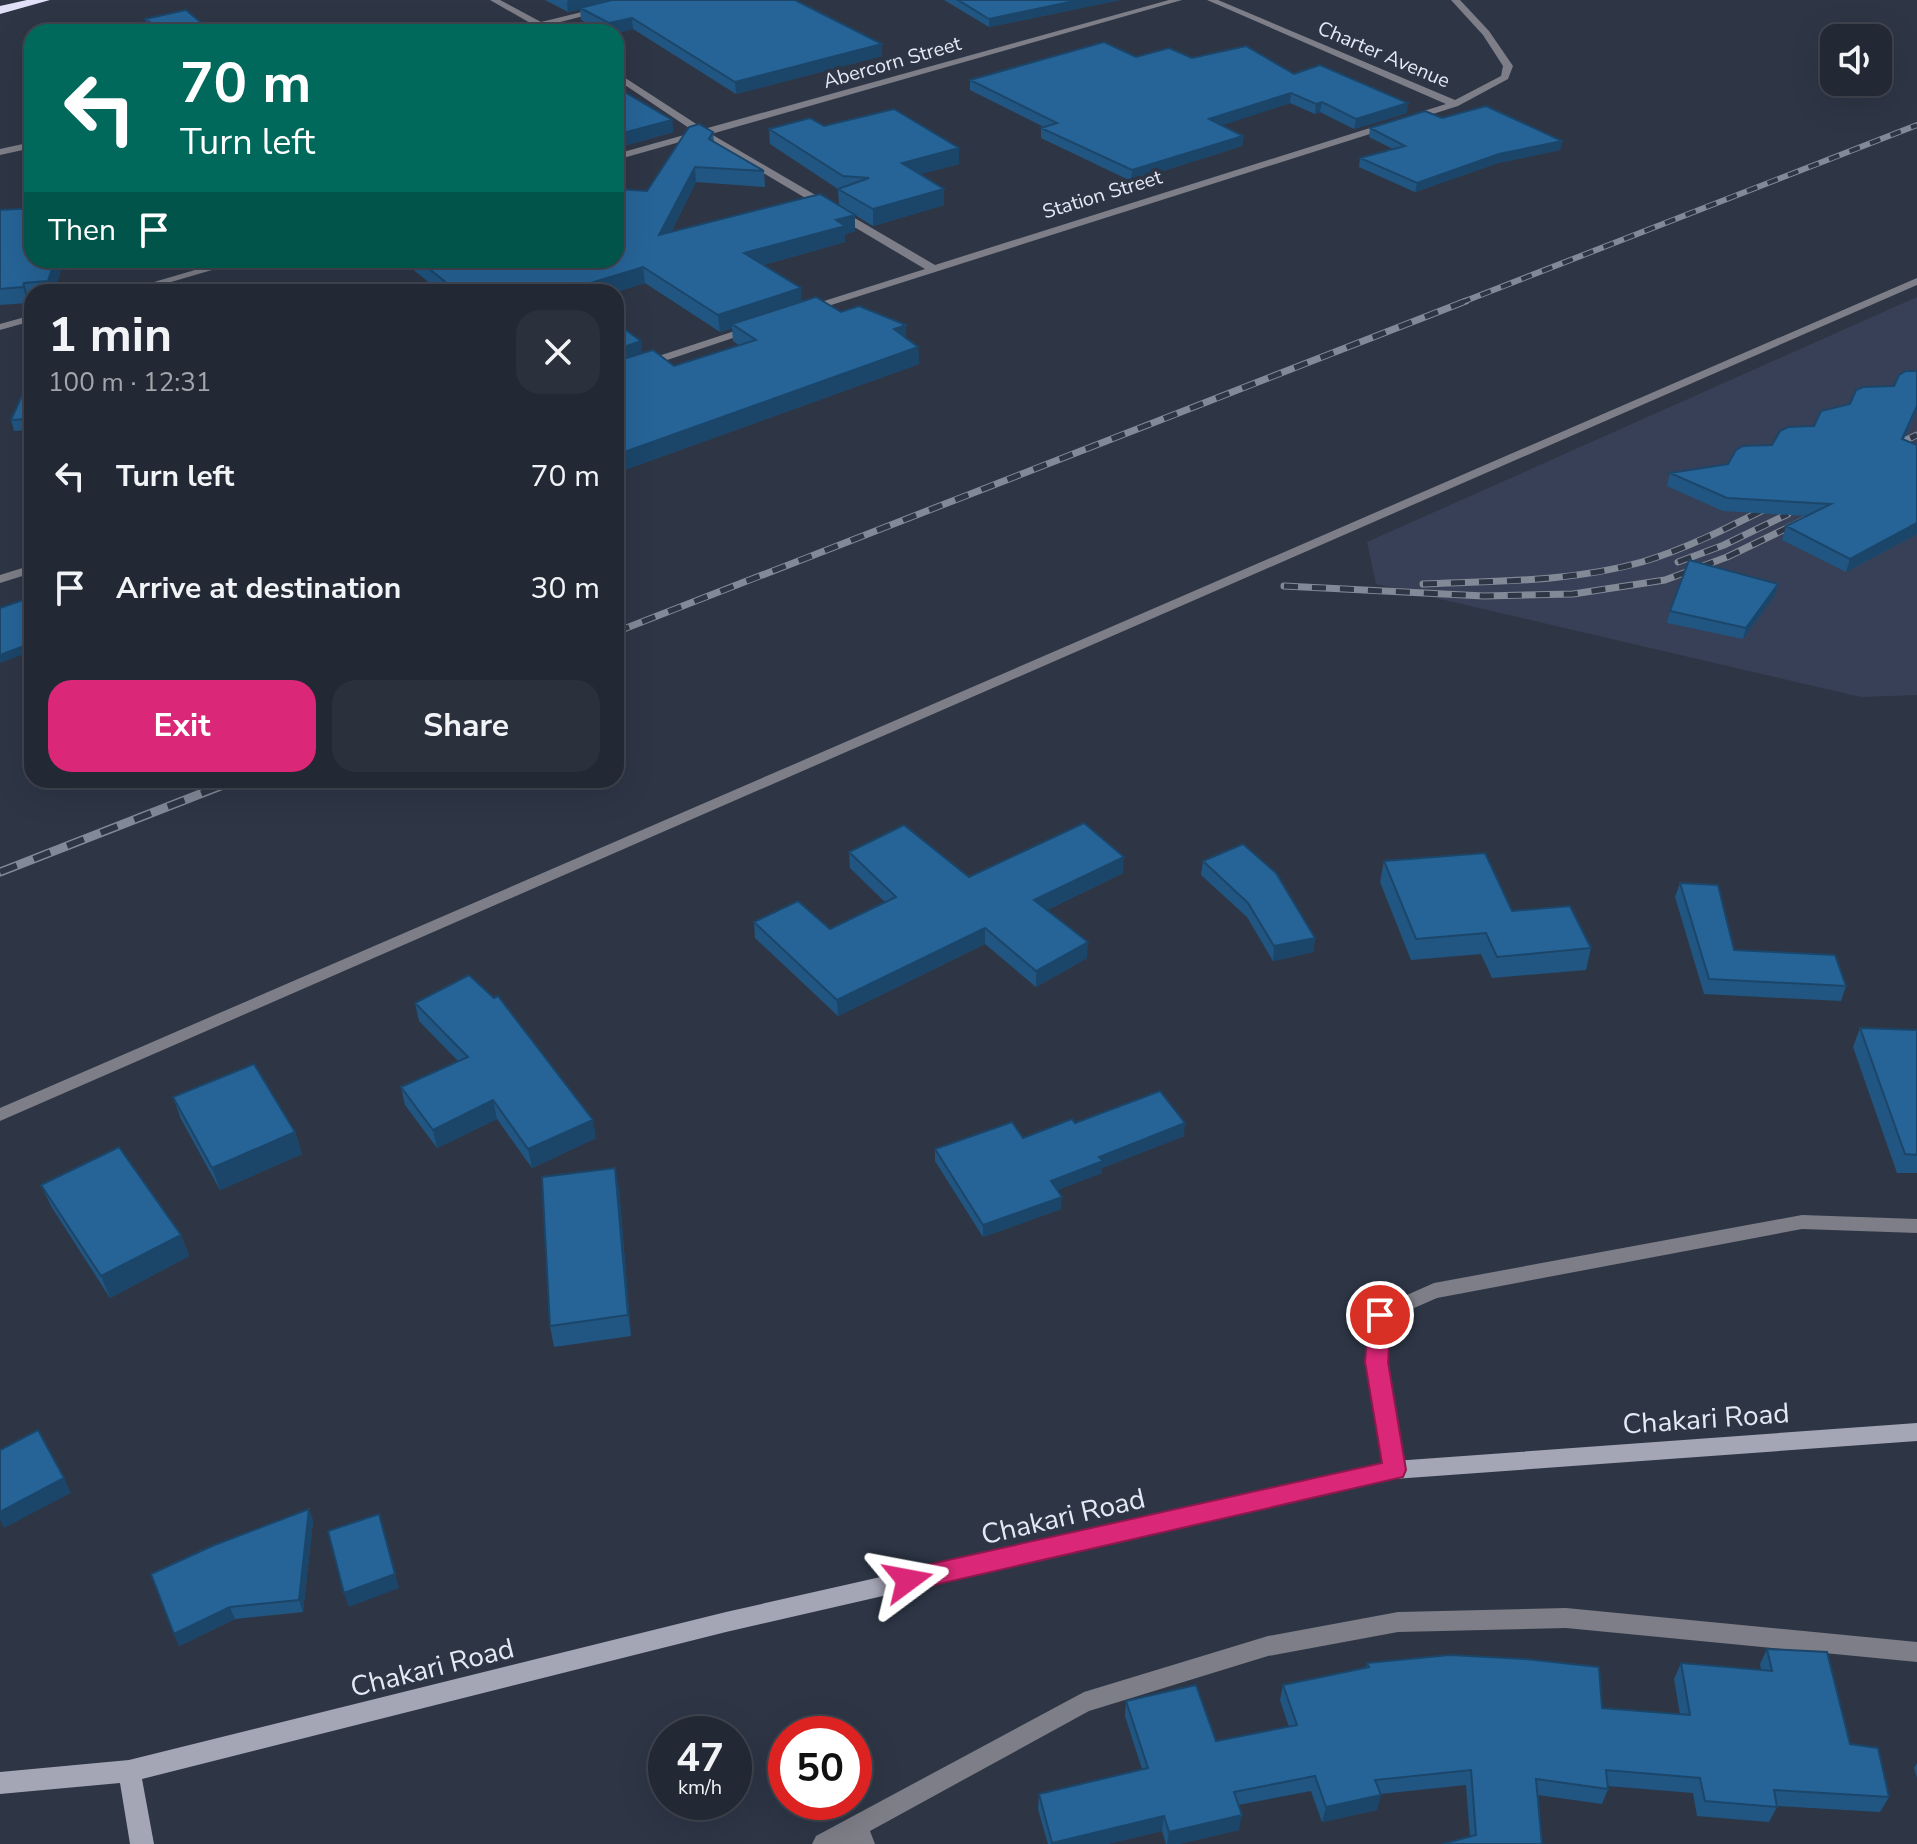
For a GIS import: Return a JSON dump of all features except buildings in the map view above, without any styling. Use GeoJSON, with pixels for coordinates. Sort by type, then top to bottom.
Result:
{"type":"FeatureCollection","features":[{"type":"Feature","properties":{"kind":"highway"},"geometry":{"type":"LineString","coordinates":[[0,10],[44,0]]}},
{"type":"Feature","properties":{"kind":"main road","name":"Chakari Road"},"geometry":{"type":"LineString","coordinates":[[0,1783],[129,1771],[726,1622],[1394,1470],[1917,1432]]}},
{"type":"Feature","properties":{"kind":"main road"},"geometry":{"type":"LineString","coordinates":[[129,1771],[142,1844]]}},
{"type":"Feature","properties":{"kind":"street"},"geometry":{"type":"LineString","coordinates":[[494,0],[538,24]]}},
{"type":"Feature","properties":{"kind":"street"},"geometry":{"type":"LineString","coordinates":[[544,24],[641,0]]}},
{"type":"Feature","properties":{"kind":"street","name":"Abercorn Street"},"geometry":{"type":"LineString","coordinates":[[624,155],[1178,0]]}},
{"type":"Feature","properties":{"kind":"street","name":"Charter Avenue"},"geometry":{"type":"LineString","coordinates":[[1211,0],[1455,104]]}},
{"type":"Feature","properties":{"kind":"street","name":"Station Street"},"geometry":{"type":"LineString","coordinates":[[789,316],[1455,104],[1505,77],[1508,66],[1495,44],[1455,0]]}},
{"type":"Feature","properties":{"kind":"street"},"geometry":{"type":"LineString","coordinates":[[624,80],[703,133],[932,268]]}},
{"type":"Feature","properties":{"kind":"street"},"geometry":{"type":"LineString","coordinates":[[0,152],[24,147]]}},
{"type":"Feature","properties":{"kind":"street"},"geometry":{"type":"LineString","coordinates":[[154,284],[212,268]]}},
{"type":"Feature","properties":{"kind":"street"},"geometry":{"type":"LineString","coordinates":[[0,1115],[1917,281]]}},
{"type":"Feature","properties":{"kind":"street"},"geometry":{"type":"LineString","coordinates":[[0,327],[24,320]]}},
{"type":"Feature","properties":{"kind":"street"},"geometry":{"type":"LineString","coordinates":[[624,371],[760,326]]}},
{"type":"Feature","properties":{"kind":"street"},"geometry":{"type":"LineString","coordinates":[[0,579],[24,572]]}},
{"type":"Feature","properties":{"kind":"street"},"geometry":{"type":"LineString","coordinates":[[1394,1470],[1376,1362],[1380,1315],[1434,1291],[1802,1222],[1917,1226]]}},
{"type":"Feature","properties":{"kind":"street"},"geometry":{"type":"LineString","coordinates":[[824,1844],[860,1836],[1084,1702],[1268,1646],[1398,1622],[1566,1618],[1917,1652]]}},
{"type":"Feature","properties":{"kind":"shaded area"},"geometry":{"type":"Polygon","coordinates":[[[1917,297],[1917,695],[1861,697],[1376,584],[1367,542],[1917,297]]]}},
{"type":"Feature","properties":{"kind":"railway"},"geometry":{"type":"LineString","coordinates":[[1460,303],[1917,125]]}},
{"type":"Feature","properties":{"kind":"railway"},"geometry":{"type":"LineString","coordinates":[[624,629],[1466,301]]}},
{"type":"Feature","properties":{"kind":"railway"},"geometry":{"type":"LineString","coordinates":[[1885,450],[1917,435]]}},
{"type":"Feature","properties":{"kind":"railway"},"geometry":{"type":"LineString","coordinates":[[1423,584],[1533,579],[1615,569],[1677,550],[1777,503]]}},
{"type":"Feature","properties":{"kind":"railway"},"geometry":{"type":"LineString","coordinates":[[1678,562],[1724,545],[1788,514]]}},
{"type":"Feature","properties":{"kind":"railway"},"geometry":{"type":"LineString","coordinates":[[1284,586],[1484,596],[1573,594],[1665,580],[1727,557],[1806,519]]}},
{"type":"Feature","properties":{"kind":"railway"},"geometry":{"type":"LineString","coordinates":[[0,872],[215,788]]}},
{"type":"Feature","properties":{"kind":"route"},"geometry":{"type":"LineString","coordinates":[[908,1580],[1394,1470],[1376,1362],[1380,1315]]}}]}
